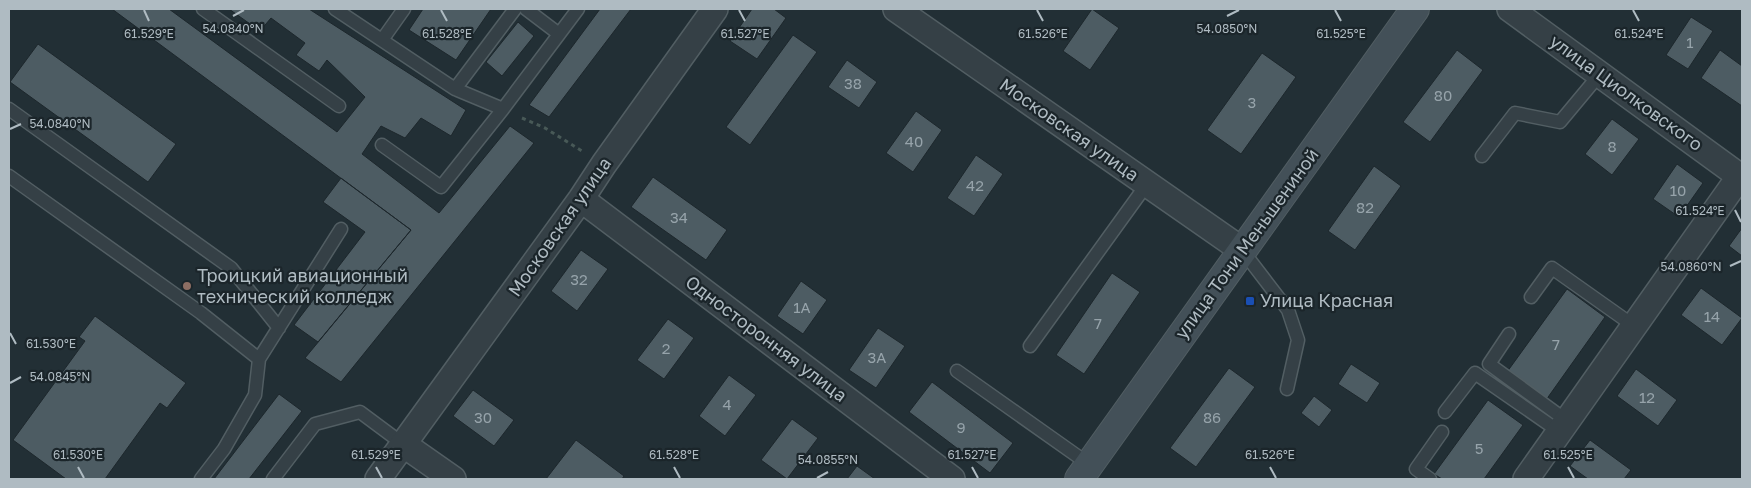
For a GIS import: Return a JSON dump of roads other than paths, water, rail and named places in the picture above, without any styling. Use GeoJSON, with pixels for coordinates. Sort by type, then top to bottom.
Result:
{"type":"FeatureCollection","features":[{"type":"Feature","properties":{"kind":"street","name":"Московская улица"},"geometry":{"type":"LineString","coordinates":[[378,479],[581,199],[714,9]]}},
{"type":"Feature","properties":{"kind":"street","name":"Московская улица"},"geometry":{"type":"LineString","coordinates":[[896,9],[1242,250]]}},
{"type":"Feature","properties":{"kind":"street","name":"улица Тони Меньшениной"},"geometry":{"type":"LineString","coordinates":[[1085,472],[1416,9]]}},
{"type":"Feature","properties":{"kind":"street","name":"улица Циолковского"},"geometry":{"type":"LineString","coordinates":[[1510,9],[1741,177]]}},
{"type":"Feature","properties":{"kind":"street"},"geometry":{"type":"LineString","coordinates":[[1526,479],[1741,177]]}},
{"type":"Feature","properties":{"kind":"street","name":"Односторонняя улица"},"geometry":{"type":"LineString","coordinates":[[581,199],[952,479]]}},
{"type":"Feature","properties":{"kind":"street"},"geometry":{"type":"LineString","coordinates":[[404,444],[453,479]]}},
{"type":"Feature","properties":{"kind":"lane"},"geometry":{"type":"LineString","coordinates":[[203,9],[339,106]]}},
{"type":"Feature","properties":{"kind":"lane"},"geometry":{"type":"LineString","coordinates":[[336,9],[455,89],[503,109]]}},
{"type":"Feature","properties":{"kind":"lane"},"geometry":{"type":"LineString","coordinates":[[382,40],[404,9]]}},
{"type":"Feature","properties":{"kind":"lane"},"geometry":{"type":"LineString","coordinates":[[455,89],[515,9]]}},
{"type":"Feature","properties":{"kind":"lane"},"geometry":{"type":"LineString","coordinates":[[526,9],[559,34]]}},
{"type":"Feature","properties":{"kind":"lane"},"geometry":{"type":"LineString","coordinates":[[382,145],[441,187],[503,109],[578,9]]}},
{"type":"Feature","properties":{"kind":"lane"},"geometry":{"type":"LineString","coordinates":[[1482,156],[1515,114],[1560,122],[1600,74]]}},
{"type":"Feature","properties":{"kind":"lane"},"geometry":{"type":"LineString","coordinates":[[9,109],[231,268],[279,328]]}},
{"type":"Feature","properties":{"kind":"lane"},"geometry":{"type":"LineString","coordinates":[[9,176],[201,313],[259,358]]}},
{"type":"Feature","properties":{"kind":"lane"},"geometry":{"type":"LineString","coordinates":[[1030,346],[1147,184]]}},
{"type":"Feature","properties":{"kind":"lane"},"geometry":{"type":"LineString","coordinates":[[201,479],[224,449],[255,395],[259,358],[341,229]]}},
{"type":"Feature","properties":{"kind":"lane"},"geometry":{"type":"LineString","coordinates":[[1242,250],[1288,310],[1298,340],[1287,389]]}},
{"type":"Feature","properties":{"kind":"lane"},"geometry":{"type":"LineString","coordinates":[[1531,297],[1552,268],[1634,326]]}},
{"type":"Feature","properties":{"kind":"lane"},"geometry":{"type":"LineString","coordinates":[[1509,334],[1489,364],[1563,427]]}},
{"type":"Feature","properties":{"kind":"lane"},"geometry":{"type":"LineString","coordinates":[[956,371],[1085,472]]}},
{"type":"Feature","properties":{"kind":"lane"},"geometry":{"type":"LineString","coordinates":[[1445,412],[1475,373],[1563,427]]}},
{"type":"Feature","properties":{"kind":"lane"},"geometry":{"type":"LineString","coordinates":[[273,479],[315,424],[360,412],[404,444]]}},
{"type":"Feature","properties":{"kind":"lane"},"geometry":{"type":"LineString","coordinates":[[1430,479],[1416,469],[1442,432]]}},
{"type":"Feature","properties":{"kind":"place","name":"Троицкий авиационный технический колледж"},"geometry":{"type":"Point","coordinates":[187,286]}},
{"type":"Feature","properties":{"kind":"place","name":"Улица Красная"},"geometry":{"type":"Point","coordinates":[1250,301]}}]}
